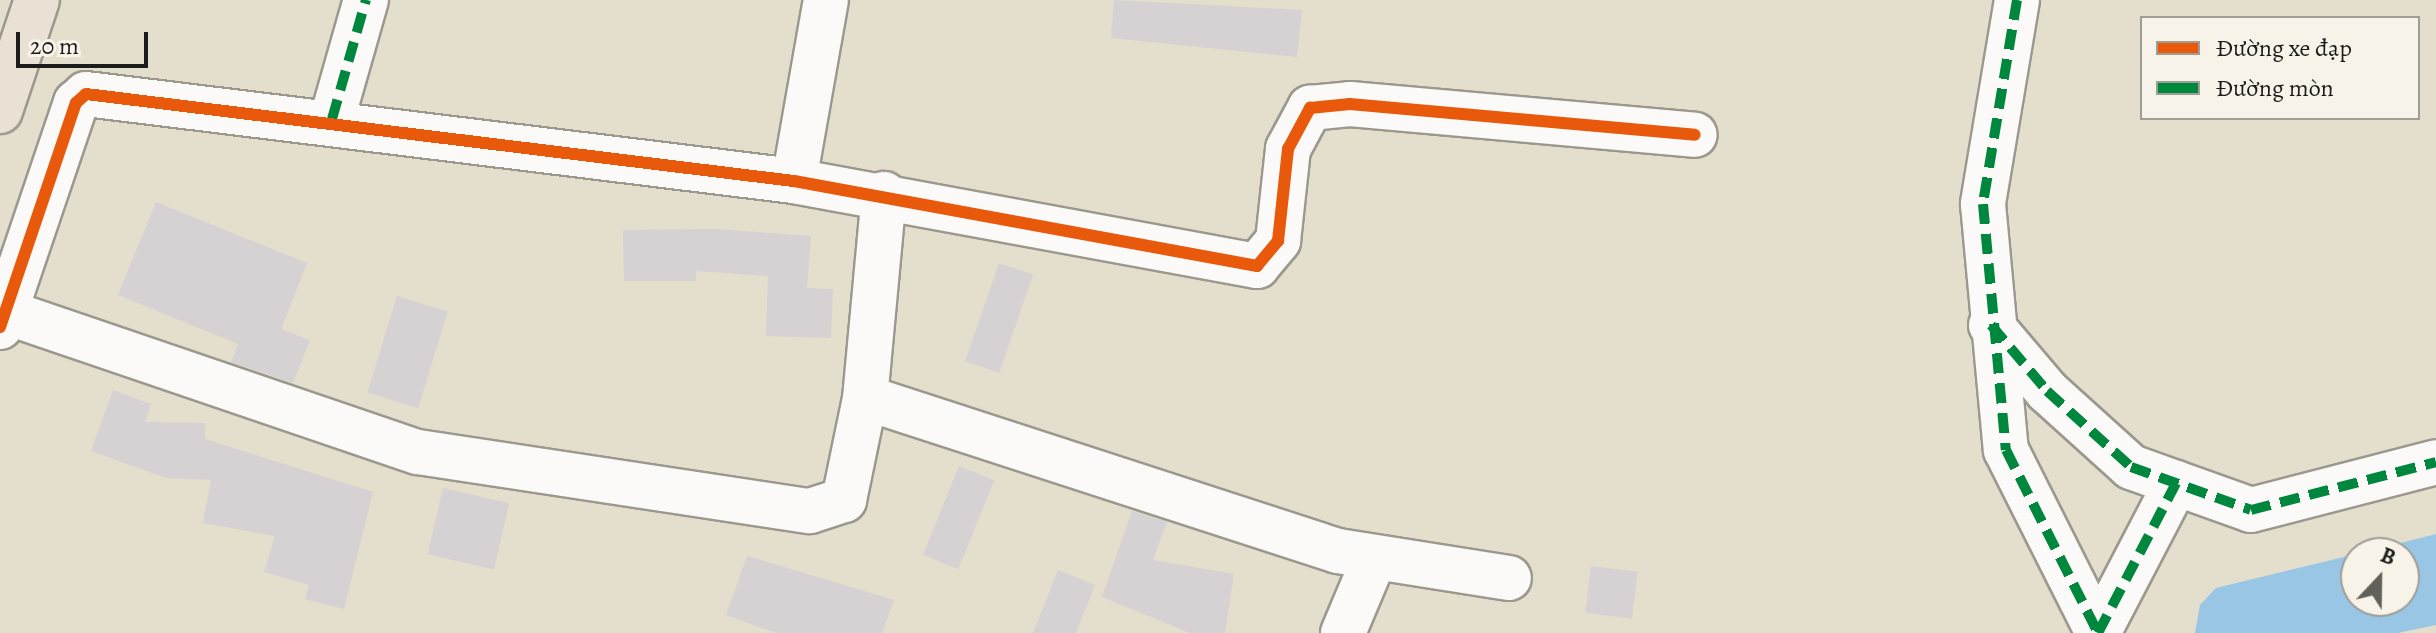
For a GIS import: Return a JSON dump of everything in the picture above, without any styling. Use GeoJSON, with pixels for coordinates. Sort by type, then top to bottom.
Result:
{"type":"FeatureCollection","features":[{"type":"Feature","properties":{"kind":"main road"},"geometry":{"type":"LineString","coordinates":[[0,111],[37,0]]}},
{"type":"Feature","properties":{"kind":"street"},"geometry":{"type":"LineString","coordinates":[[332,119],[366,0]]}},
{"type":"Feature","properties":{"kind":"street"},"geometry":{"type":"LineString","coordinates":[[794,181],[826,0]]}},
{"type":"Feature","properties":{"kind":"street"},"geometry":{"type":"LineString","coordinates":[[2017,0],[1983,204],[1991,325],[2006,450],[2098,633]]}},
{"type":"Feature","properties":{"kind":"street"},"geometry":{"type":"LineString","coordinates":[[884,194],[865,399],[844,500],[810,511],[418,452],[2,316],[76,103],[86,94],[332,119],[884,194],[1257,266],[1278,241],[1288,149],[1310,108],[1350,104],[1695,135]]}},
{"type":"Feature","properties":{"kind":"street"},"geometry":{"type":"LineString","coordinates":[[1991,325],[2047,391],[2131,467],[2251,510],[2436,462]]}},
{"type":"Feature","properties":{"kind":"street"},"geometry":{"type":"LineString","coordinates":[[865,399],[1203,502],[1338,551],[1509,578]]}},
{"type":"Feature","properties":{"kind":"street"},"geometry":{"type":"LineString","coordinates":[[2098,633],[2176,483]]}},
{"type":"Feature","properties":{"kind":"street"},"geometry":{"type":"LineString","coordinates":[[1343,633],[1375,557]]}},
{"type":"Feature","properties":{"kind":"water"},"geometry":{"type":"Polygon","coordinates":[[[2436,534],[2436,625],[2398,633],[2195,633],[2200,605],[2216,588],[2340,558],[2340,617],[2420,617],[2420,538],[2436,534]]]}},
{"type":"Feature","properties":{"kind":"building"},"geometry":{"type":"Polygon","coordinates":[[[1114,0],[1302,10],[1297,57],[1111,38],[1114,0]]]}},
{"type":"Feature","properties":{"kind":"building"},"geometry":{"type":"Polygon","coordinates":[[[156,202],[307,263],[281,329],[310,340],[293,383],[231,362],[238,344],[118,295],[156,202]]]}},
{"type":"Feature","properties":{"kind":"building"},"geometry":{"type":"Polygon","coordinates":[[[716,229],[811,236],[807,288],[833,289],[831,338],[766,336],[768,276],[696,271],[696,281],[624,281],[623,230],[716,229]]]}},
{"type":"Feature","properties":{"kind":"building"},"geometry":{"type":"Polygon","coordinates":[[[999,263],[1033,275],[999,373],[965,361],[999,263]]]}},
{"type":"Feature","properties":{"kind":"building"},"geometry":{"type":"Polygon","coordinates":[[[397,296],[448,311],[418,408],[367,393],[397,296]]]}},
{"type":"Feature","properties":{"kind":"building"},"geometry":{"type":"Polygon","coordinates":[[[113,390],[151,404],[145,422],[205,423],[205,439],[373,492],[344,609],[305,599],[309,585],[264,572],[275,536],[203,523],[211,480],[166,478],[91,451],[113,390]]]}},
{"type":"Feature","properties":{"kind":"building"},"geometry":{"type":"Polygon","coordinates":[[[959,466],[994,480],[958,569],[923,555],[959,466]]]}},
{"type":"Feature","properties":{"kind":"building"},"geometry":{"type":"Polygon","coordinates":[[[443,488],[509,503],[494,570],[428,554],[443,488]]]}},
{"type":"Feature","properties":{"kind":"building"},"geometry":{"type":"Polygon","coordinates":[[[1132,511],[1167,522],[1153,560],[1234,574],[1225,633],[1190,633],[1102,597],[1132,511]]]}},
{"type":"Feature","properties":{"kind":"building"},"geometry":{"type":"Polygon","coordinates":[[[747,556],[894,600],[882,633],[776,633],[726,615],[747,556]]]}},
{"type":"Feature","properties":{"kind":"building"},"geometry":{"type":"Polygon","coordinates":[[[1591,566],[1638,572],[1632,618],[1585,613],[1591,566]]]}},
{"type":"Feature","properties":{"kind":"building"},"geometry":{"type":"Polygon","coordinates":[[[1058,570],[1095,585],[1076,633],[1033,633],[1058,570]]]}},
{"type":"Feature","properties":{"kind":"marked path"},"geometry":{"type":"LineString","coordinates":[[332,119],[366,0]]}},
{"type":"Feature","properties":{"kind":"marked path"},"geometry":{"type":"LineString","coordinates":[[2017,0],[1983,204],[2006,450],[2098,633]]}},
{"type":"Feature","properties":{"kind":"marked path"},"geometry":{"type":"LineString","coordinates":[[1991,325],[2047,391],[2131,467],[2251,510],[2436,462]]}},
{"type":"Feature","properties":{"kind":"marked path"},"geometry":{"type":"LineString","coordinates":[[2098,633],[2176,483]]}},
{"type":"Feature","properties":{"kind":"cycle path"},"geometry":{"type":"LineString","coordinates":[[0,327],[76,103],[86,94],[794,181],[1257,266],[1278,241],[1288,149],[1310,108],[1350,104],[1695,135]]}}]}
